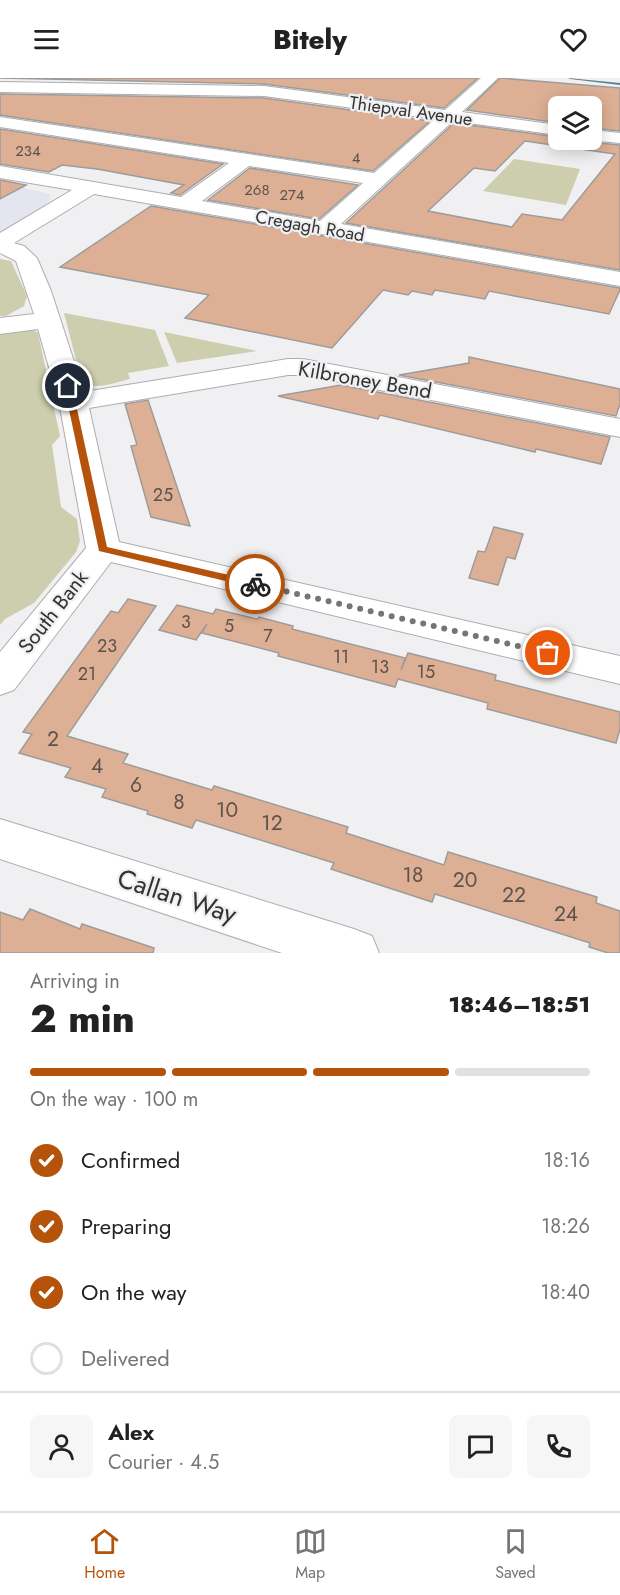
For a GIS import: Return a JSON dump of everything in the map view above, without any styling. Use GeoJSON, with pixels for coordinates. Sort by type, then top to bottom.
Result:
{"type":"FeatureCollection","features":[{"type":"Feature","properties":{"kind":"street"},"geometry":{"type":"LineString","coordinates":[[221,78],[264,91]]}},
{"type":"Feature","properties":{"kind":"street"},"geometry":{"type":"LineString","coordinates":[[324,228],[379,180],[401,148],[448,116],[490,78]]}},
{"type":"Feature","properties":{"kind":"street"},"geometry":{"type":"LineString","coordinates":[[0,87],[264,91]]}},
{"type":"Feature","properties":{"kind":"street","name":"Thiepval Avenue"},"geometry":{"type":"LineString","coordinates":[[264,91],[548,129]]}},
{"type":"Feature","properties":{"kind":"street"},"geometry":{"type":"LineString","coordinates":[[0,122],[379,180]]}},
{"type":"Feature","properties":{"kind":"street"},"geometry":{"type":"LineString","coordinates":[[602,136],[620,138]]}},
{"type":"Feature","properties":{"kind":"street"},"geometry":{"type":"LineString","coordinates":[[99,157],[124,141]]}},
{"type":"Feature","properties":{"kind":"street"},"geometry":{"type":"LineString","coordinates":[[184,204],[245,160]]}},
{"type":"Feature","properties":{"kind":"street"},"geometry":{"type":"LineString","coordinates":[[56,182],[82,167]]}},
{"type":"Feature","properties":{"kind":"street","name":"Cregagh Road"},"geometry":{"type":"LineString","coordinates":[[0,172],[620,279]]}},
{"type":"Feature","properties":{"kind":"street"},"geometry":{"type":"LineString","coordinates":[[0,243],[90,188]]}},
{"type":"Feature","properties":{"kind":"street","name":"South Bank"},"geometry":{"type":"LineString","coordinates":[[0,243],[16,250],[26,258],[48,320],[73,402],[103,549],[0,680]]}},
{"type":"Feature","properties":{"kind":"street"},"geometry":{"type":"LineString","coordinates":[[0,326],[48,320]]}},
{"type":"Feature","properties":{"kind":"street","name":"Kilbroney Bend"},"geometry":{"type":"LineString","coordinates":[[73,402],[288,367],[303,367],[620,429]]}},
{"type":"Feature","properties":{"kind":"street"},"geometry":{"type":"LineString","coordinates":[[103,549],[620,670]]}},
{"type":"Feature","properties":{"kind":"street","name":"Callan Way"},"geometry":{"type":"LineString","coordinates":[[0,839],[354,953]]}},
{"type":"Feature","properties":{"kind":"shaded area"},"geometry":{"type":"Polygon","coordinates":[[[0,182],[50,194],[49,205],[0,236],[0,182]]]}},
{"type":"Feature","properties":{"kind":"green space"},"geometry":{"type":"Polygon","coordinates":[[[514,159],[580,169],[566,205],[483,191],[514,159]]]}},
{"type":"Feature","properties":{"kind":"green space"},"geometry":{"type":"Polygon","coordinates":[[[0,259],[11,261],[27,296],[24,306],[6,316],[0,316],[0,259]]]}},
{"type":"Feature","properties":{"kind":"green space"},"geometry":{"type":"Polygon","coordinates":[[[64,313],[155,330],[169,366],[128,373],[130,379],[111,384],[97,386],[85,383],[81,379],[64,313]]]}},
{"type":"Feature","properties":{"kind":"green space"},"geometry":{"type":"Polygon","coordinates":[[[32,329],[38,333],[60,436],[52,445],[61,507],[77,519],[80,541],[76,552],[34,603],[5,619],[0,625],[0,330],[32,329]]]}},
{"type":"Feature","properties":{"kind":"green space"},"geometry":{"type":"Polygon","coordinates":[[[164,332],[257,351],[177,363],[164,332]]]}},
{"type":"Feature","properties":{"kind":"building"},"geometry":{"type":"Polygon","coordinates":[[[0,78],[478,78],[444,108],[264,84],[0,78]]]}},
{"type":"Feature","properties":{"kind":"building"},"geometry":{"type":"Polygon","coordinates":[[[500,78],[620,88],[620,131],[602,129],[602,96],[548,96],[548,122],[467,110],[500,78]]]}},
{"type":"Feature","properties":{"kind":"building"},"geometry":{"type":"Polygon","coordinates":[[[0,94],[264,98],[430,121],[373,171],[0,115],[0,94]]]}},
{"type":"Feature","properties":{"kind":"building"},"geometry":{"type":"Polygon","coordinates":[[[454,123],[548,136],[548,144],[525,141],[495,171],[474,168],[428,211],[512,227],[522,214],[562,220],[615,154],[587,150],[602,150],[602,143],[620,145],[620,270],[346,223],[454,123]]]}},
{"type":"Feature","properties":{"kind":"building"},"geometry":{"type":"Polygon","coordinates":[[[0,129],[223,164],[180,195],[171,193],[184,185],[97,169],[62,165],[49,172],[0,164],[0,129]]]}},
{"type":"Feature","properties":{"kind":"building"},"geometry":{"type":"Polygon","coordinates":[[[250,168],[358,185],[319,219],[208,200],[250,168]]]}},
{"type":"Feature","properties":{"kind":"building"},"geometry":{"type":"Polygon","coordinates":[[[0,180],[26,185],[0,199],[0,180]]]}},
{"type":"Feature","properties":{"kind":"building"},"geometry":{"type":"Polygon","coordinates":[[[151,206],[620,288],[620,290],[609,314],[489,291],[485,299],[435,290],[432,295],[412,291],[408,295],[383,290],[332,348],[185,318],[209,295],[60,267],[151,206]]]}},
{"type":"Feature","properties":{"kind":"building"},"geometry":{"type":"Polygon","coordinates":[[[469,357],[620,389],[620,404],[616,416],[399,375],[469,363],[469,357]]]}},
{"type":"Feature","properties":{"kind":"building"},"geometry":{"type":"Polygon","coordinates":[[[341,385],[610,437],[601,464],[536,449],[535,452],[380,415],[378,419],[278,396],[341,385]]]}},
{"type":"Feature","properties":{"kind":"building"},"geometry":{"type":"Polygon","coordinates":[[[148,400],[190,526],[151,517],[131,446],[137,445],[125,404],[148,400]]]}},
{"type":"Feature","properties":{"kind":"building"},"geometry":{"type":"Polygon","coordinates":[[[494,527],[523,534],[515,559],[507,557],[498,585],[469,578],[478,551],[485,552],[494,527]]]}},
{"type":"Feature","properties":{"kind":"building"},"geometry":{"type":"Polygon","coordinates":[[[128,599],[156,606],[67,736],[128,754],[123,763],[212,790],[214,786],[348,827],[346,833],[444,865],[448,852],[597,897],[596,903],[620,911],[620,953],[608,953],[589,947],[590,943],[435,894],[432,902],[331,869],[334,863],[196,820],[192,828],[147,814],[148,811],[102,797],[106,789],[65,777],[71,768],[19,753],[32,734],[23,732],[111,611],[118,613],[128,599]]]}},
{"type":"Feature","properties":{"kind":"building"},"geometry":{"type":"Polygon","coordinates":[[[177,605],[213,614],[216,609],[257,619],[259,617],[293,626],[292,629],[405,658],[401,670],[408,653],[496,675],[495,680],[620,712],[620,729],[616,743],[487,709],[488,703],[398,679],[395,687],[278,656],[279,653],[202,633],[207,624],[196,640],[159,630],[177,605]]]}},
{"type":"Feature","properties":{"kind":"building"},"geometry":{"type":"Polygon","coordinates":[[[30,909],[80,929],[82,924],[154,948],[153,953],[0,953],[0,912],[23,920],[30,909]]]}},
{"type":"Feature","properties":{"kind":"waterway"},"geometry":{"type":"LineString","coordinates":[[570,78],[620,84]]}},
{"type":"Feature","properties":{"kind":"way so far"},"geometry":{"type":"LineString","coordinates":[[255,584],[548,653]]}},
{"type":"Feature","properties":{"kind":"route"},"geometry":{"type":"LineString","coordinates":[[68,386],[103,549],[255,584]]}}]}
